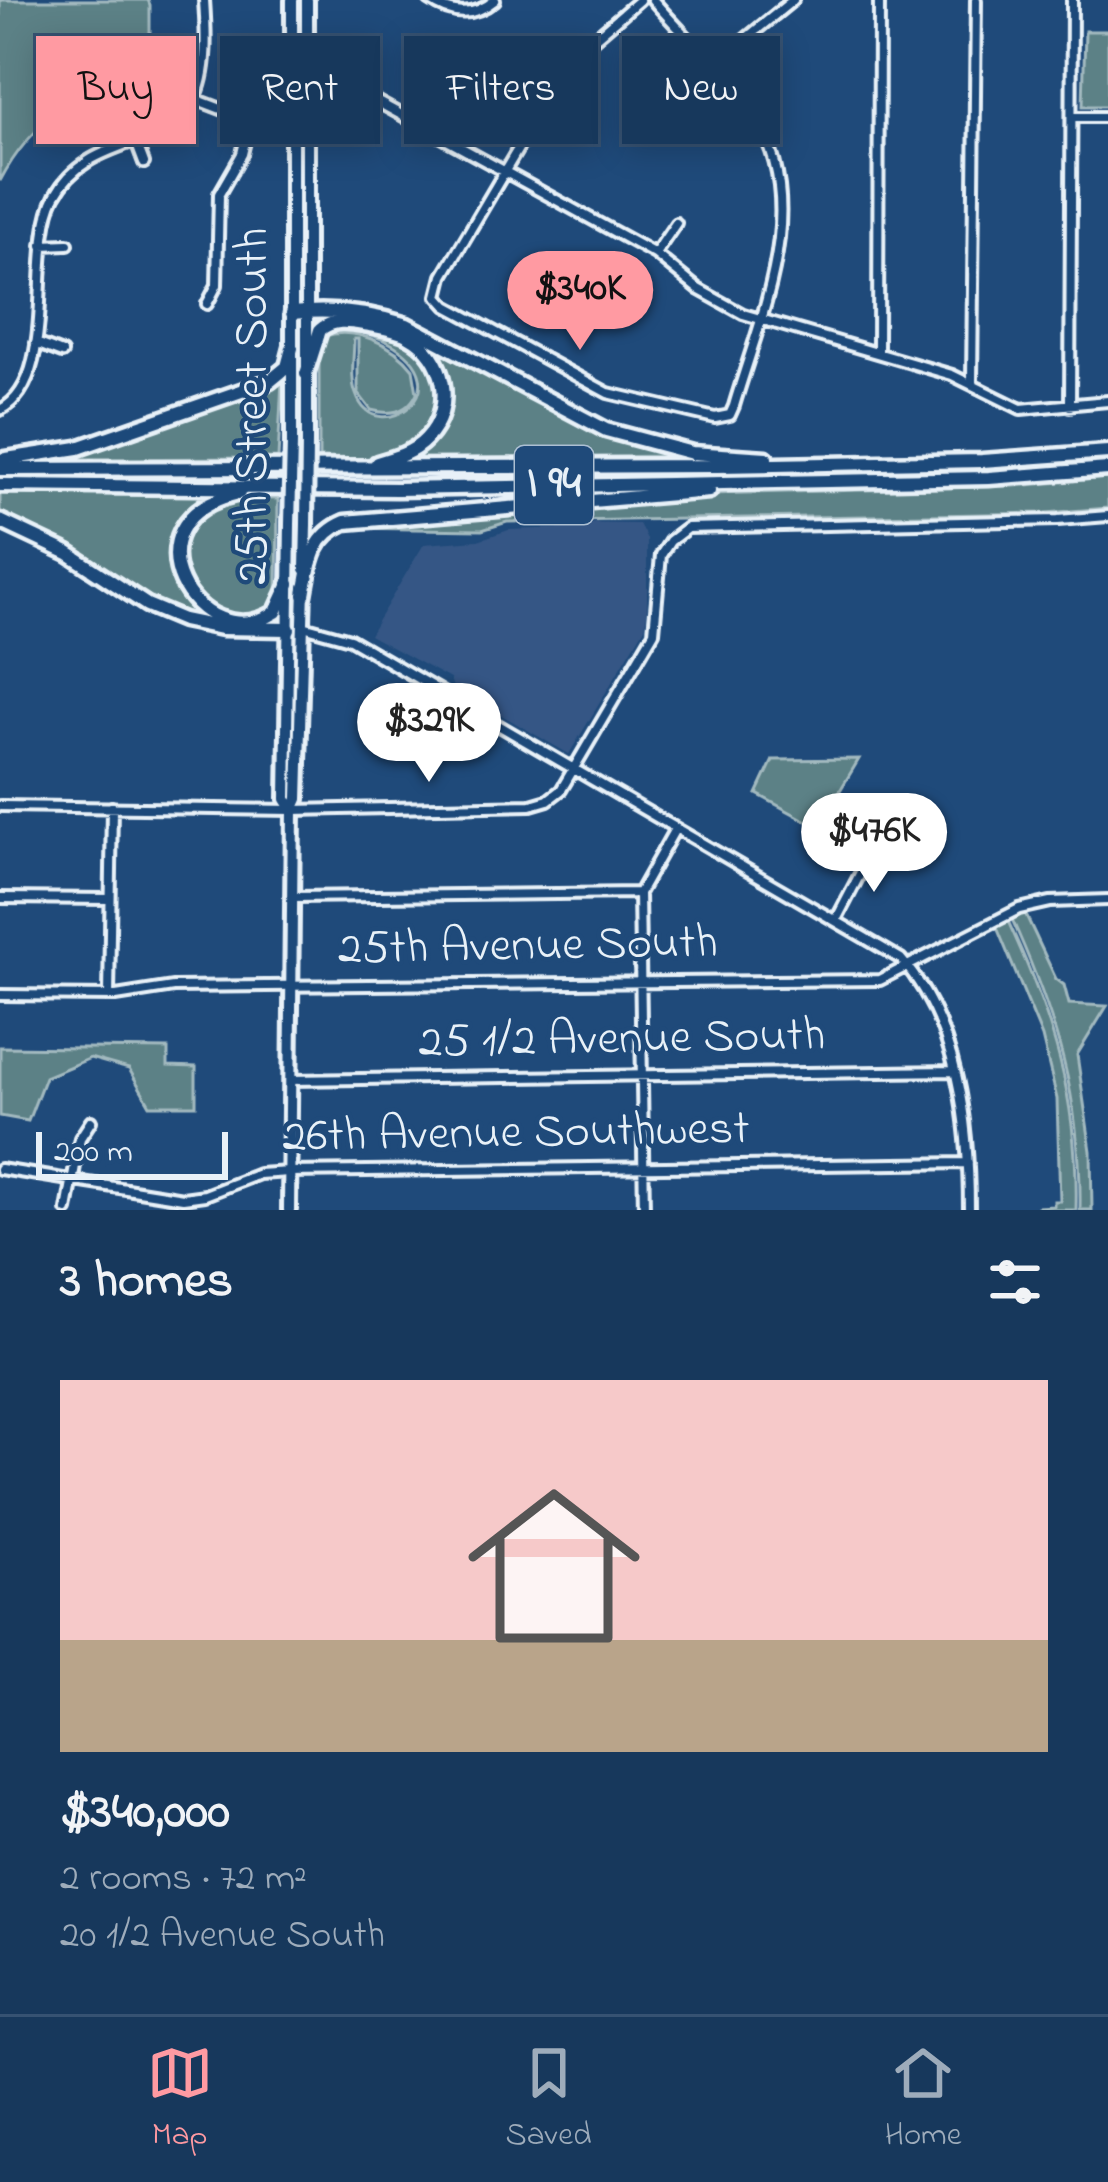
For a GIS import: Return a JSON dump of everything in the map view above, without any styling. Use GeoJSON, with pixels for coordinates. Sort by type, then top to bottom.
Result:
{"type":"FeatureCollection","features":[{"type":"Feature","properties":{"kind":"highway"},"geometry":{"type":"LineString","coordinates":[[299,312],[364,314],[407,325],[565,410],[634,439],[692,453],[844,464]]}},
{"type":"Feature","properties":{"kind":"highway"},"geometry":{"type":"LineString","coordinates":[[306,374],[320,330],[335,322],[408,335],[438,366],[445,386],[444,405],[426,440],[404,455],[360,468]]}},
{"type":"Feature","properties":{"kind":"highway"},"geometry":{"type":"LineString","coordinates":[[0,460],[78,448],[270,381],[287,368],[292,348]]}},
{"type":"Feature","properties":{"kind":"highway","name":"I 94"},"geometry":{"type":"LineString","coordinates":[[0,469],[844,464],[1108,452]]}},
{"type":"Feature","properties":{"kind":"highway","name":"I 94"},"geometry":{"type":"LineString","coordinates":[[0,485],[271,488],[819,482],[989,478],[1108,469]]}},
{"type":"Feature","properties":{"kind":"highway"},"geometry":{"type":"LineString","coordinates":[[304,595],[316,545],[345,522],[819,482]]}},
{"type":"Feature","properties":{"kind":"highway"},"geometry":{"type":"LineString","coordinates":[[271,488],[203,505],[178,538],[175,557],[184,590],[218,617],[266,619],[276,612],[289,584]]}},
{"type":"Feature","properties":{"kind":"highway"},"geometry":{"type":"LineString","coordinates":[[0,521],[51,544],[147,605],[183,620],[222,628],[296,628]]}},
{"type":"Feature","properties":{"kind":"main road","name":"25th Street South"},"geometry":{"type":"LineString","coordinates":[[292,0],[292,36]]}},
{"type":"Feature","properties":{"kind":"main road","name":"25th Street South"},"geometry":{"type":"LineString","coordinates":[[307,0],[307,36]]}},
{"type":"Feature","properties":{"kind":"main road","name":"25th Street South"},"geometry":{"type":"LineString","coordinates":[[289,1210],[293,810],[286,799],[296,628],[304,595],[307,443],[293,144]]}},
{"type":"Feature","properties":{"kind":"main road","name":"25th Street South"},"geometry":{"type":"LineString","coordinates":[[296,628],[289,584],[292,348],[299,312],[304,144]]}},
{"type":"Feature","properties":{"kind":"street"},"geometry":{"type":"LineString","coordinates":[[196,94],[203,59],[204,0]]}},
{"type":"Feature","properties":{"kind":"street"},"geometry":{"type":"LineString","coordinates":[[429,0],[457,14],[485,8],[495,0]]}},
{"type":"Feature","properties":{"kind":"street"},"geometry":{"type":"LineString","coordinates":[[639,0],[582,49],[561,76],[439,284],[442,302],[608,393],[715,418],[730,415],[774,266],[782,209],[779,177],[767,144]]}},
{"type":"Feature","properties":{"kind":"street"},"geometry":{"type":"LineString","coordinates":[[653,0],[685,36]]}},
{"type":"Feature","properties":{"kind":"street"},"geometry":{"type":"LineString","coordinates":[[748,36],[793,0]]}},
{"type":"Feature","properties":{"kind":"street"},"geometry":{"type":"LineString","coordinates":[[878,352],[879,0]]}},
{"type":"Feature","properties":{"kind":"street"},"geometry":{"type":"LineString","coordinates":[[972,383],[976,0]]}},
{"type":"Feature","properties":{"kind":"street"},"geometry":{"type":"LineString","coordinates":[[1070,406],[1072,0]]}},
{"type":"Feature","properties":{"kind":"street"},"geometry":{"type":"LineString","coordinates":[[380,101],[656,254],[698,289],[760,319],[972,383],[1021,409],[1108,401]]}},
{"type":"Feature","properties":{"kind":"street"},"geometry":{"type":"LineString","coordinates":[[1072,117],[1108,116]]}},
{"type":"Feature","properties":{"kind":"street"},"geometry":{"type":"LineString","coordinates":[[0,410],[17,397],[36,343],[46,214],[63,182],[107,148],[121,144]]}},
{"type":"Feature","properties":{"kind":"street"},"geometry":{"type":"LineString","coordinates":[[136,144],[144,164]]}},
{"type":"Feature","properties":{"kind":"street"},"geometry":{"type":"LineString","coordinates":[[207,304],[217,285],[219,194],[244,144]]}},
{"type":"Feature","properties":{"kind":"street"},"geometry":{"type":"LineString","coordinates":[[656,254],[676,223]]}},
{"type":"Feature","properties":{"kind":"street"},"geometry":{"type":"LineString","coordinates":[[42,244],[68,244]]}},
{"type":"Feature","properties":{"kind":"street"},"geometry":{"type":"LineString","coordinates":[[36,343],[62,353]]}},
{"type":"Feature","properties":{"kind":"street"},"geometry":{"type":"LineString","coordinates":[[0,806],[293,810],[531,805],[561,790],[654,632],[657,569],[670,542],[687,528],[1108,516]]}},
{"type":"Feature","properties":{"kind":"street"},"geometry":{"type":"LineString","coordinates":[[296,628],[350,639],[883,947],[908,967],[933,1010],[955,1071],[968,1163],[969,1210]]}},
{"type":"Feature","properties":{"kind":"street"},"geometry":{"type":"LineString","coordinates":[[110,996],[112,807]]}},
{"type":"Feature","properties":{"kind":"street"},"geometry":{"type":"LineString","coordinates":[[644,1210],[639,893],[675,829]]}},
{"type":"Feature","properties":{"kind":"street"},"geometry":{"type":"LineString","coordinates":[[836,920],[873,849]]}},
{"type":"Feature","properties":{"kind":"street"},"geometry":{"type":"LineString","coordinates":[[293,897],[639,893]]}},
{"type":"Feature","properties":{"kind":"street"},"geometry":{"type":"LineString","coordinates":[[0,898],[110,899]]}},
{"type":"Feature","properties":{"kind":"street","name":"25th Avenue South"},"geometry":{"type":"LineString","coordinates":[[0,995],[110,996],[173,987],[880,980],[1018,909],[1050,902],[1108,900]]}},
{"type":"Feature","properties":{"kind":"street","name":"25 1/2 Avenue South"},"geometry":{"type":"LineString","coordinates":[[290,1080],[955,1071]]}},
{"type":"Feature","properties":{"kind":"street"},"geometry":{"type":"LineString","coordinates":[[67,1210],[80,1138],[92,1121]]}},
{"type":"Feature","properties":{"kind":"street","name":"26th Avenue Southwest"},"geometry":{"type":"LineString","coordinates":[[0,1169],[183,1198],[208,1194],[259,1174],[289,1172],[968,1163]]}},
{"type":"Feature","properties":{"kind":"shaded area"},"geometry":{"type":"Polygon","coordinates":[[[575,523],[639,524],[647,539],[647,612],[645,627],[569,754],[453,687],[450,679],[369,635],[424,544],[478,540],[509,530],[571,528],[575,523]]]}},
{"type":"Feature","properties":{"kind":"green space"},"geometry":{"type":"Polygon","coordinates":[[[0,0],[148,0],[150,36],[36,36],[36,131],[0,181],[0,0]]]}},
{"type":"Feature","properties":{"kind":"green space"},"geometry":{"type":"Polygon","coordinates":[[[1085,31],[1108,31],[1108,106],[1083,106],[1085,31]]]}},
{"type":"Feature","properties":{"kind":"green space"},"geometry":{"type":"Polygon","coordinates":[[[360,326],[400,337],[419,349],[435,376],[437,407],[423,436],[400,452],[378,458],[319,458],[319,348],[325,336],[349,334],[373,340],[396,352],[413,369],[417,393],[409,405],[386,413],[371,410],[358,393],[358,339],[354,339],[354,388],[366,410],[381,417],[396,415],[410,406],[419,393],[420,377],[411,359],[388,342],[357,332],[325,332],[328,327],[360,326]]]}},
{"type":"Feature","properties":{"kind":"green space"},"geometry":{"type":"Polygon","coordinates":[[[417,337],[573,419],[679,452],[678,456],[415,459],[413,455],[448,398],[417,337]]]}},
{"type":"Feature","properties":{"kind":"green space"},"geometry":{"type":"Polygon","coordinates":[[[282,380],[278,458],[47,456],[159,424],[282,380]]]}},
{"type":"Feature","properties":{"kind":"green space"},"geometry":{"type":"Polygon","coordinates":[[[1108,478],[1108,508],[1046,513],[507,522],[482,530],[344,528],[706,494],[1014,486],[1108,478]]]}},
{"type":"Feature","properties":{"kind":"green space"},"geometry":{"type":"Polygon","coordinates":[[[0,494],[204,495],[175,533],[171,562],[180,591],[190,604],[223,623],[157,604],[0,517],[0,494]]]}},
{"type":"Feature","properties":{"kind":"green space"},"geometry":{"type":"Polygon","coordinates":[[[231,498],[278,499],[277,596],[270,611],[248,616],[229,613],[191,594],[179,543],[193,517],[231,498]]]}},
{"type":"Feature","properties":{"kind":"green space"},"geometry":{"type":"Polygon","coordinates":[[[859,759],[818,827],[757,794],[773,760],[859,759]]]}},
{"type":"Feature","properties":{"kind":"green space"},"geometry":{"type":"Polygon","coordinates":[[[1024,911],[1056,979],[1064,985],[1069,1004],[1107,1006],[1077,1055],[1091,1151],[1092,1210],[1080,1210],[1076,1131],[1063,1059],[1011,917],[1024,911]]]}},
{"type":"Feature","properties":{"kind":"green space"},"geometry":{"type":"Polygon","coordinates":[[[1007,919],[1038,991],[1060,1060],[1073,1132],[1076,1210],[1038,1210],[1060,1201],[1057,1099],[1042,1037],[996,925],[1007,919]]]}},
{"type":"Feature","properties":{"kind":"green space"},"geometry":{"type":"Polygon","coordinates":[[[0,1047],[168,1049],[168,1066],[196,1067],[196,1105],[150,1105],[129,1069],[90,1058],[45,1077],[28,1121],[0,1116],[0,1047]]]}}]}
